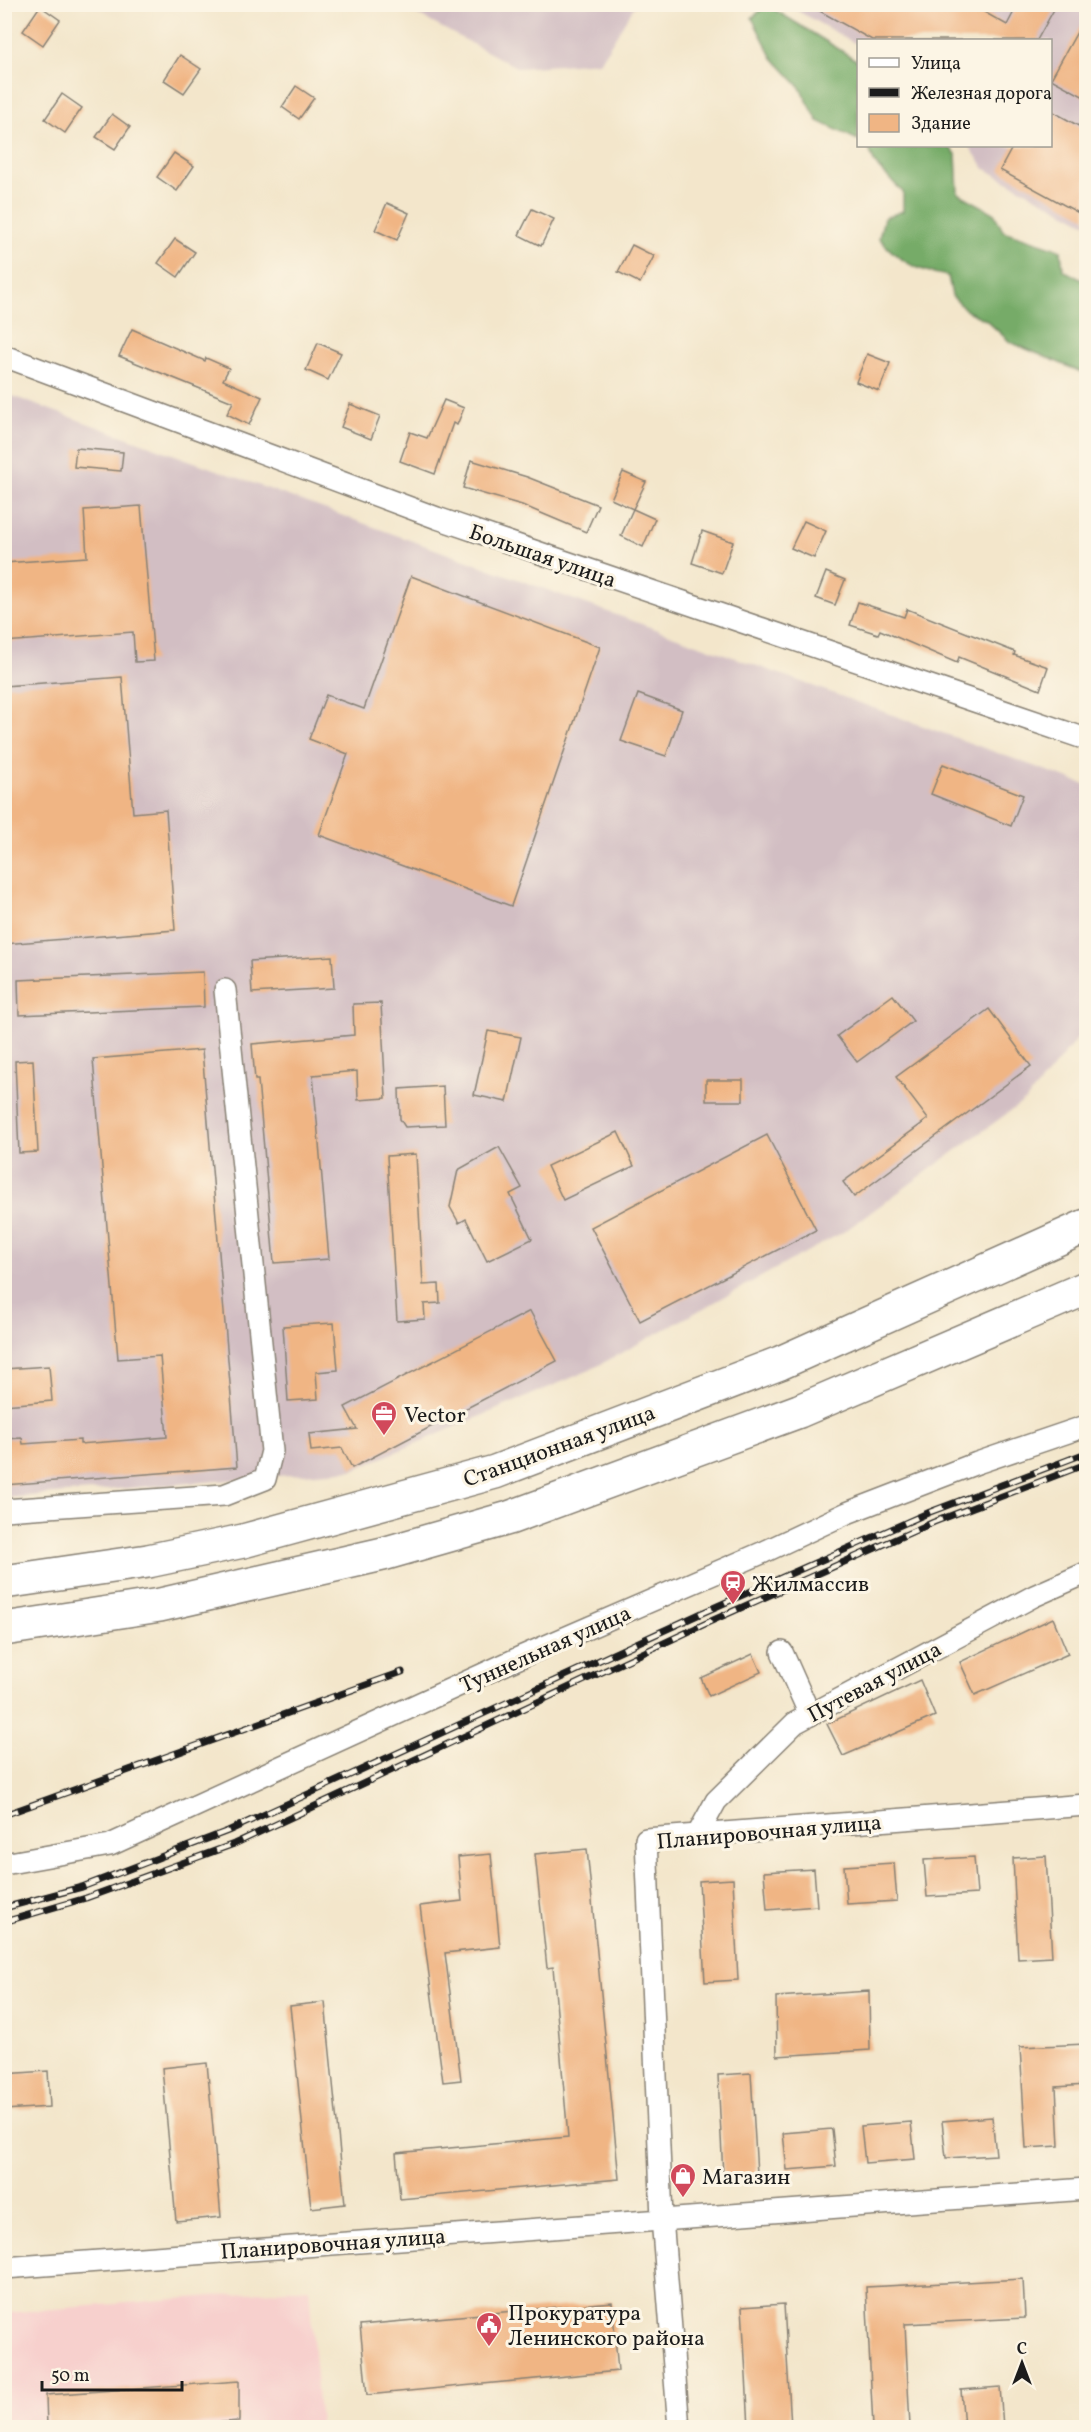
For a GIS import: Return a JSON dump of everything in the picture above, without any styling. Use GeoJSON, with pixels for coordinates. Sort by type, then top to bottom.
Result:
{"type":"FeatureCollection","features":[{"type":"Feature","properties":{"kind":"main road","name":"Станционная улица"},"geometry":{"type":"LineString","coordinates":[[4,1581],[148,1561],[243,1541],[495,1472],[780,1363],[1086,1226]]}},
{"type":"Feature","properties":{"kind":"main road"},"geometry":{"type":"LineString","coordinates":[[4,1629],[160,1605],[383,1554],[508,1518],[799,1410],[1086,1288]]}},
{"type":"Feature","properties":{"kind":"street","name":"Большая улица"},"geometry":{"type":"LineString","coordinates":[[4,356],[436,519],[1086,739]]}},
{"type":"Feature","properties":{"kind":"street"},"geometry":{"type":"LineString","coordinates":[[4,1510],[224,1495],[265,1479],[272,1451],[225,990]]}},
{"type":"Feature","properties":{"kind":"street","name":"Туннельная улица"},"geometry":{"type":"LineString","coordinates":[[4,1864],[110,1845],[523,1656],[764,1552],[847,1513],[977,1463],[1086,1426]]}},
{"type":"Feature","properties":{"kind":"street","name":"Путевая улица"},"geometry":{"type":"LineString","coordinates":[[698,1834],[716,1801],[795,1723],[1034,1596],[1086,1573]]}},
{"type":"Feature","properties":{"kind":"street"},"geometry":{"type":"LineString","coordinates":[[782,1652],[810,1715]]}},
{"type":"Feature","properties":{"kind":"street","name":"Планировочная улица"},"geometry":{"type":"LineString","coordinates":[[679,2427],[662,2218],[646,1839],[1086,1805]]}},
{"type":"Feature","properties":{"kind":"street","name":"Планировочная улица"},"geometry":{"type":"LineString","coordinates":[[4,2268],[662,2218],[1086,2189]]}},
{"type":"Feature","properties":{"kind":"shaded area"},"geometry":{"type":"Polygon","coordinates":[[[399,5],[635,5],[600,62],[518,68],[399,5]]]}},
{"type":"Feature","properties":{"kind":"shaded area"},"geometry":{"type":"Polygon","coordinates":[[[787,5],[1086,5],[1086,224],[985,169],[970,147],[1052,147],[1052,39],[857,39],[857,44],[787,5]]]}},
{"type":"Feature","properties":{"kind":"shaded area"},"geometry":{"type":"Polygon","coordinates":[[[4,393],[1086,785],[1086,1028],[1027,1099],[845,1231],[590,1370],[353,1470],[5,1498],[4,393]]]}},
{"type":"Feature","properties":{"kind":"shaded area"},"geometry":{"type":"Polygon","coordinates":[[[309,2288],[320,2427],[5,2428],[5,2313],[309,2288]]]}},
{"type":"Feature","properties":{"kind":"green space"},"geometry":{"type":"Polygon","coordinates":[[[767,5],[857,60],[857,140],[818,121],[799,86],[773,58],[752,18],[767,5]]]}},
{"type":"Feature","properties":{"kind":"green space"},"geometry":{"type":"Polygon","coordinates":[[[868,147],[949,147],[956,154],[958,193],[994,213],[1003,231],[1061,250],[1063,270],[1086,282],[1086,374],[1010,342],[986,320],[967,311],[952,296],[948,276],[918,268],[886,246],[879,238],[884,218],[903,211],[903,192],[875,164],[868,147]]]}},
{"type":"Feature","properties":{"kind":"building"},"geometry":{"type":"Polygon","coordinates":[[[807,4],[970,4],[1007,25],[1018,4],[1057,4],[1038,39],[870,39],[807,4]]]}},
{"type":"Feature","properties":{"kind":"building"},"geometry":{"type":"Polygon","coordinates":[[[40,6],[60,20],[43,45],[23,31],[40,6]]]}},
{"type":"Feature","properties":{"kind":"building"},"geometry":{"type":"Polygon","coordinates":[[[1086,16],[1086,98],[1052,80],[1086,16]]]}},
{"type":"Feature","properties":{"kind":"building"},"geometry":{"type":"Polygon","coordinates":[[[180,55],[201,69],[184,93],[164,80],[180,55]]]}},
{"type":"Feature","properties":{"kind":"building"},"geometry":{"type":"Polygon","coordinates":[[[296,86],[314,98],[299,119],[282,107],[296,86]]]}},
{"type":"Feature","properties":{"kind":"building"},"geometry":{"type":"Polygon","coordinates":[[[62,94],[82,108],[65,133],[45,119],[62,94]]]}},
{"type":"Feature","properties":{"kind":"building"},"geometry":{"type":"Polygon","coordinates":[[[1052,111],[1086,130],[1086,217],[1000,170],[1012,147],[1052,147],[1052,111]]]}},
{"type":"Feature","properties":{"kind":"building"},"geometry":{"type":"Polygon","coordinates":[[[112,114],[130,127],[115,149],[96,137],[112,114]]]}},
{"type":"Feature","properties":{"kind":"building"},"geometry":{"type":"Polygon","coordinates":[[[174,153],[194,166],[177,191],[157,177],[174,153]]]}},
{"type":"Feature","properties":{"kind":"building"},"geometry":{"type":"Polygon","coordinates":[[[387,203],[409,213],[397,240],[375,230],[387,203]]]}},
{"type":"Feature","properties":{"kind":"building"},"geometry":{"type":"Polygon","coordinates":[[[532,209],[554,219],[541,246],[519,235],[532,209]]]}},
{"type":"Feature","properties":{"kind":"building"},"geometry":{"type":"Polygon","coordinates":[[[175,239],[195,252],[178,277],[158,263],[175,239]]]}},
{"type":"Feature","properties":{"kind":"building"},"geometry":{"type":"Polygon","coordinates":[[[632,245],[654,256],[640,283],[618,272],[632,245]]]}},
{"type":"Feature","properties":{"kind":"building"},"geometry":{"type":"Polygon","coordinates":[[[132,329],[205,361],[206,358],[229,368],[223,380],[262,397],[249,425],[227,414],[233,402],[119,356],[132,329]]]}},
{"type":"Feature","properties":{"kind":"building"},"geometry":{"type":"Polygon","coordinates":[[[318,343],[341,353],[328,380],[306,370],[318,343]]]}},
{"type":"Feature","properties":{"kind":"building"},"geometry":{"type":"Polygon","coordinates":[[[867,354],[890,363],[879,391],[856,382],[867,354]]]}},
{"type":"Feature","properties":{"kind":"building"},"geometry":{"type":"Polygon","coordinates":[[[444,400],[464,408],[457,425],[453,423],[435,474],[400,461],[410,432],[427,438],[444,400]]]}},
{"type":"Feature","properties":{"kind":"building"},"geometry":{"type":"Polygon","coordinates":[[[350,404],[380,416],[371,439],[341,427],[350,404]]]}},
{"type":"Feature","properties":{"kind":"building"},"geometry":{"type":"Polygon","coordinates":[[[76,448],[123,452],[121,471],[74,467],[76,448]]]}},
{"type":"Feature","properties":{"kind":"building"},"geometry":{"type":"Polygon","coordinates":[[[471,460],[527,477],[598,505],[586,532],[522,505],[463,488],[471,460]]]}},
{"type":"Feature","properties":{"kind":"building"},"geometry":{"type":"Polygon","coordinates":[[[623,472],[646,482],[633,509],[611,499],[623,472]]]}},
{"type":"Feature","properties":{"kind":"building"},"geometry":{"type":"Polygon","coordinates":[[[141,506],[154,661],[135,662],[133,632],[4,642],[4,563],[87,557],[84,510],[141,506]]]}},
{"type":"Feature","properties":{"kind":"building"},"geometry":{"type":"Polygon","coordinates":[[[633,509],[655,519],[643,547],[621,536],[633,509]]]}},
{"type":"Feature","properties":{"kind":"building"},"geometry":{"type":"Polygon","coordinates":[[[804,521],[826,531],[814,558],[791,548],[804,521]]]}},
{"type":"Feature","properties":{"kind":"building"},"geometry":{"type":"Polygon","coordinates":[[[702,531],[733,542],[722,573],[692,563],[702,531]]]}},
{"type":"Feature","properties":{"kind":"building"},"geometry":{"type":"Polygon","coordinates":[[[826,572],[845,580],[835,605],[816,598],[826,572]]]}},
{"type":"Feature","properties":{"kind":"building"},"geometry":{"type":"Polygon","coordinates":[[[411,576],[600,647],[511,906],[319,835],[348,754],[309,739],[326,695],[364,709],[411,576]]]}},
{"type":"Feature","properties":{"kind":"building"},"geometry":{"type":"Polygon","coordinates":[[[858,602],[904,617],[907,609],[1015,652],[1014,655],[1048,667],[1040,690],[959,657],[957,663],[880,630],[878,634],[850,625],[858,602]]]}},
{"type":"Feature","properties":{"kind":"building"},"geometry":{"type":"Polygon","coordinates":[[[122,677],[133,813],[166,810],[175,930],[4,944],[4,686],[122,677]]]}},
{"type":"Feature","properties":{"kind":"building"},"geometry":{"type":"Polygon","coordinates":[[[638,694],[682,710],[666,756],[621,741],[638,694]]]}},
{"type":"Feature","properties":{"kind":"building"},"geometry":{"type":"Polygon","coordinates":[[[943,764],[1023,795],[1011,826],[931,794],[943,764]]]}},
{"type":"Feature","properties":{"kind":"building"},"geometry":{"type":"Polygon","coordinates":[[[332,956],[334,988],[252,993],[250,961],[332,956]]]}},
{"type":"Feature","properties":{"kind":"building"},"geometry":{"type":"Polygon","coordinates":[[[203,972],[204,1007],[19,1015],[18,980],[203,972]]]}},
{"type":"Feature","properties":{"kind":"building"},"geometry":{"type":"Polygon","coordinates":[[[893,995],[913,1021],[857,1062],[837,1036],[893,995]]]}},
{"type":"Feature","properties":{"kind":"building"},"geometry":{"type":"Polygon","coordinates":[[[381,1003],[386,1098],[358,1100],[357,1071],[313,1075],[329,1259],[274,1263],[258,1080],[255,1080],[252,1044],[354,1035],[353,1004],[381,1003]]]}},
{"type":"Feature","properties":{"kind":"building"},"geometry":{"type":"Polygon","coordinates":[[[989,1009],[1031,1066],[854,1197],[843,1182],[928,1119],[896,1077],[989,1009]]]}},
{"type":"Feature","properties":{"kind":"building"},"geometry":{"type":"Polygon","coordinates":[[[488,1031],[521,1037],[507,1102],[474,1095],[488,1031]]]}},
{"type":"Feature","properties":{"kind":"building"},"geometry":{"type":"Polygon","coordinates":[[[202,1050],[237,1467],[4,1485],[4,1439],[22,1438],[23,1444],[80,1440],[80,1444],[167,1437],[160,1356],[118,1359],[93,1059],[202,1050]]]}},
{"type":"Feature","properties":{"kind":"building"},"geometry":{"type":"Polygon","coordinates":[[[33,1060],[38,1152],[19,1153],[15,1061],[33,1060]]]}},
{"type":"Feature","properties":{"kind":"building"},"geometry":{"type":"Polygon","coordinates":[[[706,1080],[743,1080],[743,1101],[706,1101],[706,1080]]]}},
{"type":"Feature","properties":{"kind":"building"},"geometry":{"type":"Polygon","coordinates":[[[443,1086],[445,1125],[405,1127],[400,1119],[399,1089],[443,1086]]]}},
{"type":"Feature","properties":{"kind":"building"},"geometry":{"type":"Polygon","coordinates":[[[618,1132],[634,1166],[563,1200],[547,1166],[618,1132]]]}},
{"type":"Feature","properties":{"kind":"building"},"geometry":{"type":"Polygon","coordinates":[[[767,1135],[816,1230],[640,1321],[591,1227],[767,1135]]]}},
{"type":"Feature","properties":{"kind":"building"},"geometry":{"type":"Polygon","coordinates":[[[499,1147],[522,1188],[510,1194],[532,1239],[487,1261],[466,1219],[459,1223],[450,1207],[458,1170],[499,1147]]]}},
{"type":"Feature","properties":{"kind":"building"},"geometry":{"type":"Polygon","coordinates":[[[416,1154],[423,1285],[439,1284],[440,1303],[424,1304],[425,1319],[397,1321],[387,1156],[416,1154]]]}},
{"type":"Feature","properties":{"kind":"building"},"geometry":{"type":"Polygon","coordinates":[[[530,1311],[557,1361],[352,1468],[342,1448],[311,1451],[309,1434],[357,1429],[345,1407],[530,1311]]]}},
{"type":"Feature","properties":{"kind":"building"},"geometry":{"type":"Polygon","coordinates":[[[334,1323],[338,1370],[316,1372],[318,1399],[288,1401],[283,1326],[334,1323]]]}},
{"type":"Feature","properties":{"kind":"building"},"geometry":{"type":"Polygon","coordinates":[[[49,1366],[52,1401],[4,1405],[4,1369],[49,1366]]]}},
{"type":"Feature","properties":{"kind":"building"},"geometry":{"type":"Polygon","coordinates":[[[1053,1618],[1068,1654],[975,1695],[960,1662],[1053,1618]]]}},
{"type":"Feature","properties":{"kind":"building"},"geometry":{"type":"Polygon","coordinates":[[[753,1654],[761,1672],[709,1696],[701,1678],[753,1654]]]}},
{"type":"Feature","properties":{"kind":"building"},"geometry":{"type":"Polygon","coordinates":[[[920,1680],[935,1716],[843,1756],[827,1724],[920,1680]]]}},
{"type":"Feature","properties":{"kind":"building"},"geometry":{"type":"Polygon","coordinates":[[[587,1849],[619,2179],[400,2199],[396,2153],[568,2137],[553,1967],[547,1968],[535,1854],[587,1849]]]}},
{"type":"Feature","properties":{"kind":"building"},"geometry":{"type":"Polygon","coordinates":[[[491,1854],[500,1947],[445,1953],[461,2080],[443,2082],[420,1906],[462,1901],[458,1857],[491,1854]]]}},
{"type":"Feature","properties":{"kind":"building"},"geometry":{"type":"Polygon","coordinates":[[[1046,1856],[1052,1957],[1018,1959],[1013,1858],[1046,1856]]]}},
{"type":"Feature","properties":{"kind":"building"},"geometry":{"type":"Polygon","coordinates":[[[974,1857],[977,1894],[927,1897],[924,1860],[974,1857]]]}},
{"type":"Feature","properties":{"kind":"building"},"geometry":{"type":"Polygon","coordinates":[[[894,1863],[897,1901],[847,1904],[844,1866],[894,1863]]]}},
{"type":"Feature","properties":{"kind":"building"},"geometry":{"type":"Polygon","coordinates":[[[814,1869],[817,1906],[767,1910],[764,1872],[814,1869]]]}},
{"type":"Feature","properties":{"kind":"building"},"geometry":{"type":"Polygon","coordinates":[[[733,1879],[738,1980],[705,1982],[699,1881],[733,1879]]]}},
{"type":"Feature","properties":{"kind":"building"},"geometry":{"type":"Polygon","coordinates":[[[869,1991],[870,2050],[777,2056],[776,1997],[869,1991]]]}},
{"type":"Feature","properties":{"kind":"building"},"geometry":{"type":"Polygon","coordinates":[[[325,2002],[345,2204],[311,2208],[290,2006],[325,2002]]]}},
{"type":"Feature","properties":{"kind":"building"},"geometry":{"type":"Polygon","coordinates":[[[1086,2044],[1086,2085],[1056,2087],[1059,2146],[1026,2148],[1020,2047],[1086,2044]]]}},
{"type":"Feature","properties":{"kind":"building"},"geometry":{"type":"Polygon","coordinates":[[[207,2063],[221,2217],[176,2221],[162,2068],[207,2063]]]}},
{"type":"Feature","properties":{"kind":"building"},"geometry":{"type":"Polygon","coordinates":[[[48,2071],[50,2107],[4,2110],[4,2074],[48,2071]]]}},
{"type":"Feature","properties":{"kind":"building"},"geometry":{"type":"Polygon","coordinates":[[[751,2073],[757,2174],[723,2176],[718,2075],[751,2073]]]}},
{"type":"Feature","properties":{"kind":"building"},"geometry":{"type":"Polygon","coordinates":[[[992,2117],[996,2155],[946,2158],[942,2121],[992,2117]]]}},
{"type":"Feature","properties":{"kind":"building"},"geometry":{"type":"Polygon","coordinates":[[[911,2122],[915,2159],[865,2163],[861,2126],[911,2122]]]}},
{"type":"Feature","properties":{"kind":"building"},"geometry":{"type":"Polygon","coordinates":[[[832,2129],[836,2166],[787,2170],[783,2133],[832,2129]]]}},
{"type":"Feature","properties":{"kind":"building"},"geometry":{"type":"Polygon","coordinates":[[[1023,2279],[1025,2318],[905,2324],[910,2427],[873,2427],[866,2287],[1023,2279]]]}},
{"type":"Feature","properties":{"kind":"building","name":"Прокуратура Ленинского района"},"geometry":{"type":"Polygon","coordinates":[[[612,2302],[618,2371],[367,2395],[360,2325],[612,2302]]]}},
{"type":"Feature","properties":{"kind":"building"},"geometry":{"type":"Polygon","coordinates":[[[784,2304],[791,2427],[749,2427],[742,2307],[784,2304]]]}},
{"type":"Feature","properties":{"kind":"building"},"geometry":{"type":"Polygon","coordinates":[[[239,2381],[239,2421],[160,2427],[47,2427],[46,2395],[239,2381]]]}},
{"type":"Feature","properties":{"kind":"building"},"geometry":{"type":"Polygon","coordinates":[[[1000,2387],[1003,2427],[964,2427],[961,2390],[1000,2387]]]}},
{"type":"Feature","properties":{"kind":"railway"},"geometry":{"type":"LineString","coordinates":[[4,1908],[82,1887],[228,1831],[704,1612],[930,1512],[1086,1453]]}},
{"type":"Feature","properties":{"kind":"railway"},"geometry":{"type":"LineString","coordinates":[[4,1922],[86,1898],[234,1844],[709,1622],[934,1522],[1086,1464]]}},
{"type":"Feature","properties":{"kind":"railway"},"geometry":{"type":"LineString","coordinates":[[4,1815],[402,1672]]}},
{"type":"Feature","properties":{"kind":"place","name":"Vector"},"geometry":{"type":"Point","coordinates":[384,1437]}},
{"type":"Feature","properties":{"kind":"place","name":"Жилмассив"},"geometry":{"type":"Point","coordinates":[733,1606]}},
{"type":"Feature","properties":{"kind":"place","name":"Магазин"},"geometry":{"type":"Point","coordinates":[683,2199]}},
{"type":"Feature","properties":{"kind":"place","name":"Прокуратура Ленинского района"},"geometry":{"type":"Point","coordinates":[489,2348]}}]}
